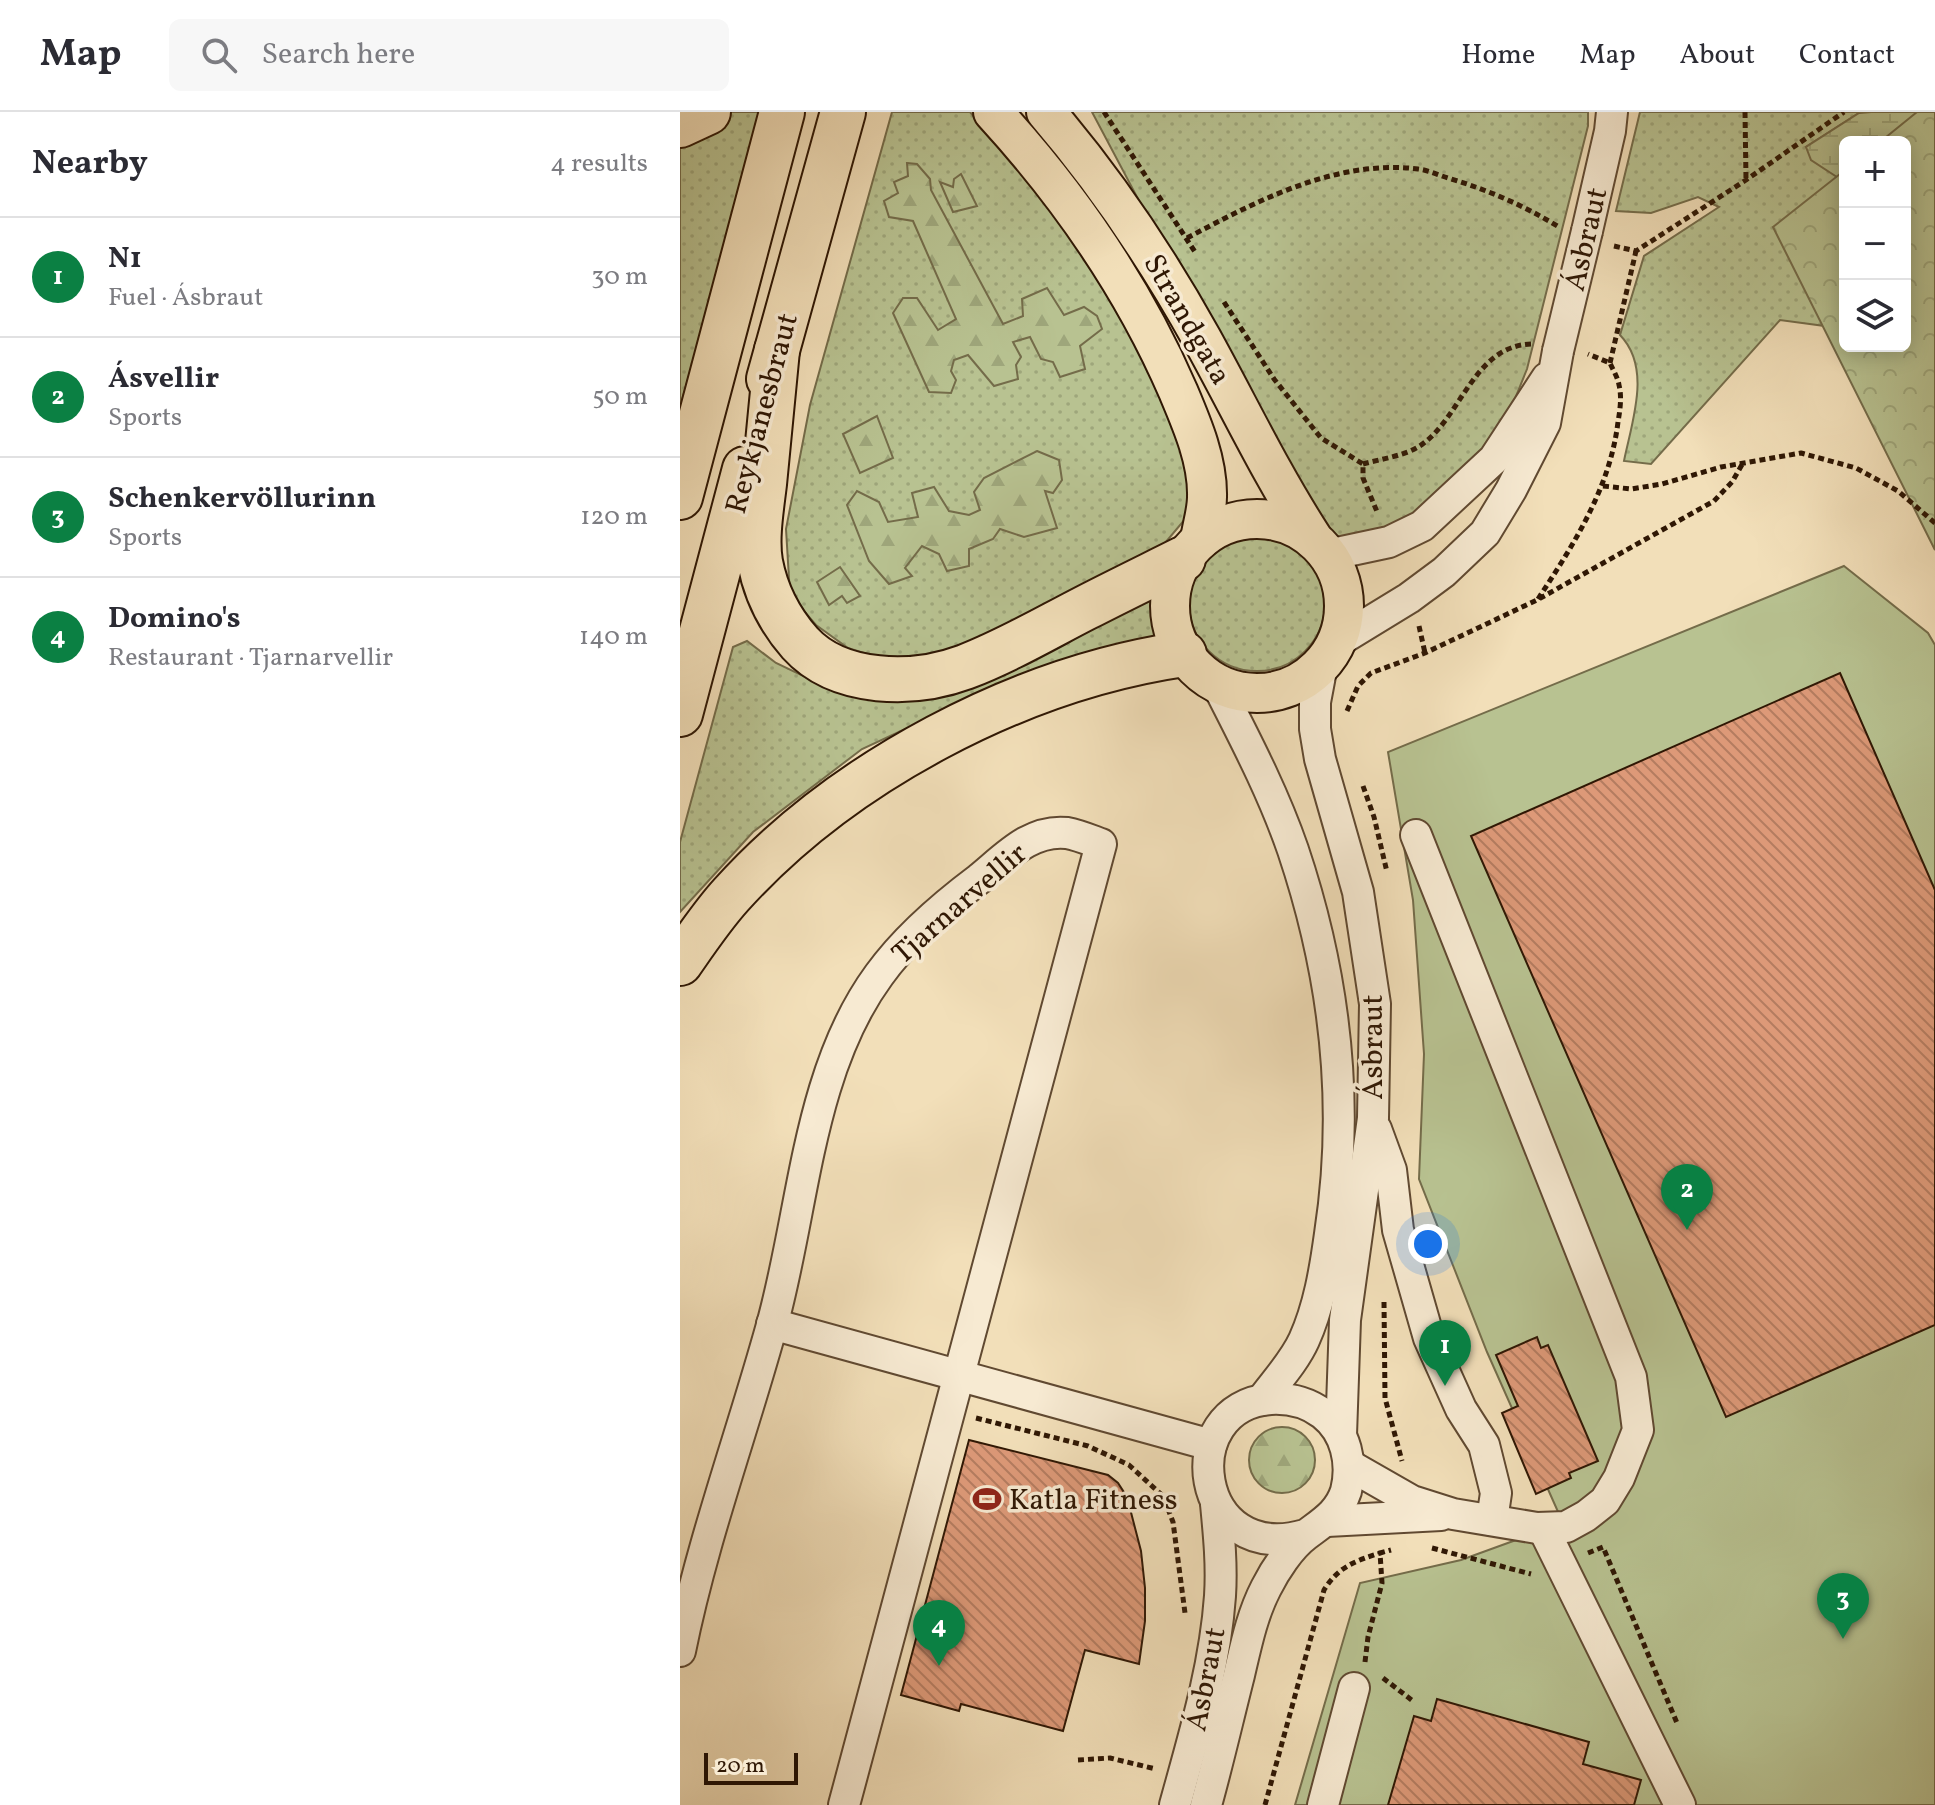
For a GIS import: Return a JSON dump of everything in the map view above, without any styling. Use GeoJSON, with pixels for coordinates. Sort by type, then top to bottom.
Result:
{"type":"FeatureCollection","features":[{"type":"Feature","properties":{"kind":"highway"},"geometry":{"type":"LineString","coordinates":[[680,125],[708,112]]}},
{"type":"Feature","properties":{"kind":"highway","name":"Reykjanesbraut"},"geometry":{"type":"LineString","coordinates":[[680,497],[782,112]]}},
{"type":"Feature","properties":{"kind":"highway","name":"Reykjanesbraut"},"geometry":{"type":"LineString","coordinates":[[680,714],[843,112]]}},
{"type":"Feature","properties":{"kind":"highway"},"geometry":{"type":"LineString","coordinates":[[777,350],[761,514],[760,559],[766,588],[775,610],[807,651],[830,665],[856,675],[885,679],[920,678],[963,668],[1018,643],[1192,549]]}},
{"type":"Feature","properties":{"kind":"highway"},"geometry":{"type":"LineString","coordinates":[[680,963],[730,896],[762,863],[792,835],[872,775],[957,729],[1046,689],[1109,668],[1184,654]]}},
{"type":"Feature","properties":{"kind":"main road","name":"Strandgata"},"geometry":{"type":"LineString","coordinates":[[993,112],[1085,224],[1124,283],[1159,348],[1189,415],[1206,476],[1207,499],[1192,549]]}},
{"type":"Feature","properties":{"kind":"main road","name":"Strandgata"},"geometry":{"type":"LineString","coordinates":[[1046,112],[1082,156],[1149,250],[1201,337],[1261,453],[1320,546]]}},
{"type":"Feature","properties":{"kind":"main road"},"geometry":{"type":"LineString","coordinates":[[1244,519],[1268,519],[1291,525],[1320,546],[1339,575],[1344,597],[1344,620],[1330,654],[1294,685],[1261,694],[1239,692],[1217,684],[1200,673],[1184,654],[1174,635],[1169,609],[1173,583],[1192,549],[1220,526],[1244,519]]}},
{"type":"Feature","properties":{"kind":"street","name":"Ásbraut"},"geometry":{"type":"LineString","coordinates":[[1341,1435],[1345,1320],[1373,1118],[1375,1004],[1358,892],[1320,759],[1315,702],[1330,654],[1444,572],[1485,533],[1545,423],[1551,354],[1575,230],[1610,131],[1612,112]]}},
{"type":"Feature","properties":{"kind":"street","name":"Ásbraut"},"geometry":{"type":"LineString","coordinates":[[1320,546],[1389,542],[1422,526],[1494,459],[1551,354]]}},
{"type":"Feature","properties":{"kind":"street","name":"Ásbraut"},"geometry":{"type":"LineString","coordinates":[[1217,684],[1272,796],[1310,904],[1330,995],[1340,1097],[1334,1209],[1316,1308],[1296,1356],[1262,1400]]}},
{"type":"Feature","properties":{"kind":"street","name":"Tjarnarvellir"},"geometry":{"type":"LineString","coordinates":[[680,1651],[705,1550],[772,1324],[822,1097],[848,1028],[878,977],[899,950],[1023,843],[1044,833],[1068,833],[1101,844],[844,1805]]}},
{"type":"Feature","properties":{"kind":"street"},"geometry":{"type":"LineString","coordinates":[[1349,1465],[1412,1501],[1453,1514],[1543,1528],[1566,1527],[1605,1501],[1619,1478],[1638,1430],[1631,1377],[1416,835]]}},
{"type":"Feature","properties":{"kind":"street"},"geometry":{"type":"LineString","coordinates":[[1373,1118],[1391,1170],[1398,1230],[1429,1338],[1461,1409],[1484,1445],[1496,1493],[1492,1520]]}},
{"type":"Feature","properties":{"kind":"street"},"geometry":{"type":"LineString","coordinates":[[772,1324],[1211,1445]]}},
{"type":"Feature","properties":{"kind":"street"},"geometry":{"type":"LineString","coordinates":[[1316,1528],[1344,1495],[1349,1465],[1341,1435],[1322,1414],[1302,1402],[1283,1398],[1262,1400],[1238,1410],[1222,1425],[1211,1445],[1207,1465],[1209,1485],[1216,1504],[1239,1529],[1271,1540],[1289,1540],[1316,1528],[1453,1514]]}},
{"type":"Feature","properties":{"kind":"street","name":"Ásbraut"},"geometry":{"type":"LineString","coordinates":[[1175,1805],[1199,1718],[1214,1641],[1220,1596],[1221,1552],[1216,1504]]}},
{"type":"Feature","properties":{"kind":"street","name":"Ásbraut"},"geometry":{"type":"LineString","coordinates":[[1206,1805],[1255,1611],[1282,1563],[1316,1528]]}},
{"type":"Feature","properties":{"kind":"street"},"geometry":{"type":"LineString","coordinates":[[1543,1528],[1680,1805]]}},
{"type":"Feature","properties":{"kind":"street"},"geometry":{"type":"LineString","coordinates":[[1323,1805],[1365,1675]]}},
{"type":"Feature","properties":{"kind":"path"},"geometry":{"type":"LineString","coordinates":[[1104,112],[1199,261]]}},
{"type":"Feature","properties":{"kind":"path"},"geometry":{"type":"LineString","coordinates":[[1745,112],[1746,180]]}},
{"type":"Feature","properties":{"kind":"path"},"geometry":{"type":"LineString","coordinates":[[1622,249],[1636,251],[1844,112]]}},
{"type":"Feature","properties":{"kind":"path"},"geometry":{"type":"LineString","coordinates":[[1187,238],[1285,190],[1354,171],[1379,168],[1421,169],[1484,189],[1575,230]]}},
{"type":"Feature","properties":{"kind":"path"},"geometry":{"type":"LineString","coordinates":[[1537,600],[1572,545],[1603,486],[1616,439],[1620,403],[1619,385],[1610,363],[1636,251]]}},
{"type":"Feature","properties":{"kind":"path"},"geometry":{"type":"LineString","coordinates":[[1220,295],[1274,379],[1321,438],[1363,464],[1417,448],[1439,429],[1470,381],[1510,348],[1551,354]]}},
{"type":"Feature","properties":{"kind":"path"},"geometry":{"type":"LineString","coordinates":[[1595,356],[1610,363]]}},
{"type":"Feature","properties":{"kind":"path"},"geometry":{"type":"LineString","coordinates":[[1603,486],[1631,489],[1662,484],[1687,475],[1801,453],[1856,468],[1898,491],[1935,523]]}},
{"type":"Feature","properties":{"kind":"path"},"geometry":{"type":"LineString","coordinates":[[1419,624],[1425,653],[1537,600],[1714,501],[1732,482],[1743,463]]}},
{"type":"Feature","properties":{"kind":"path"},"geometry":{"type":"LineString","coordinates":[[1363,464],[1363,478],[1381,521]]}},
{"type":"Feature","properties":{"kind":"path"},"geometry":{"type":"LineString","coordinates":[[1385,1287],[1385,1398],[1403,1473]]}},
{"type":"Feature","properties":{"kind":"path"},"geometry":{"type":"LineString","coordinates":[[949,1412],[1088,1446],[1129,1465],[1163,1496],[1173,1522],[1185,1625]]}},
{"type":"Feature","properties":{"kind":"path"},"geometry":{"type":"LineString","coordinates":[[1379,1541],[1382,1583],[1368,1637],[1365,1675],[1413,1701]]}},
{"type":"Feature","properties":{"kind":"path"},"geometry":{"type":"LineString","coordinates":[[1265,1805],[1324,1590],[1348,1564],[1380,1553]]}},
{"type":"Feature","properties":{"kind":"path"},"geometry":{"type":"LineString","coordinates":[[1153,1781],[1160,1756]]}},
{"type":"Feature","properties":{"kind":"path"},"geometry":{"type":"LineString","coordinates":[[1078,1760],[1110,1758],[1156,1769]]}},
{"type":"Feature","properties":{"kind":"green space"},"geometry":{"type":"Polygon","coordinates":[[[725,112],[764,112],[680,407],[680,132],[725,112]]]}},
{"type":"Feature","properties":{"kind":"green space"},"geometry":{"type":"Polygon","coordinates":[[[892,112],[970,112],[1060,217],[1106,289],[1167,404],[1191,485],[1186,518],[1160,549],[979,639],[932,657],[889,661],[848,648],[816,625],[790,595],[786,529],[810,405],[892,112]]]}},
{"type":"Feature","properties":{"kind":"green space"},"geometry":{"type":"Polygon","coordinates":[[[1092,112],[1588,112],[1588,126],[1527,369],[1508,416],[1457,484],[1396,530],[1351,541],[1324,534],[1307,518],[1092,112]]]}},
{"type":"Feature","properties":{"kind":"green space"},"geometry":{"type":"Polygon","coordinates":[[[1640,112],[1871,112],[1859,113],[1806,147],[1839,177],[1839,328],[1780,320],[1651,464],[1624,461],[1635,412],[1637,379],[1630,348],[1620,335],[1644,256],[1719,207],[1698,197],[1651,213],[1616,211],[1640,112]]]}},
{"type":"Feature","properties":{"kind":"green space"},"geometry":{"type":"Polygon","coordinates":[[[1917,112],[1935,112],[1935,550],[1773,227],[1839,175],[1839,352],[1911,352],[1911,136],[1887,136],[1917,112]]]}},
{"type":"Feature","properties":{"kind":"green space"},"geometry":{"type":"Polygon","coordinates":[[[1935,112],[1911,136],[1839,136],[1839,178],[1811,160],[1806,147],[1859,113],[1935,112]]]}},
{"type":"Feature","properties":{"kind":"green space"},"geometry":{"type":"Polygon","coordinates":[[[907,163],[917,164],[930,179],[931,190],[1003,324],[1023,316],[1022,299],[1047,288],[1064,315],[1084,307],[1097,316],[1102,329],[1080,346],[1085,369],[1060,377],[1053,362],[1041,359],[1030,337],[1013,342],[1021,357],[1016,365],[1018,379],[994,386],[968,355],[954,360],[951,371],[956,380],[951,393],[929,392],[893,313],[903,298],[917,298],[938,330],[956,319],[913,221],[889,217],[884,201],[898,193],[894,182],[908,176],[907,163]]]}},
{"type":"Feature","properties":{"kind":"green space"},"geometry":{"type":"Polygon","coordinates":[[[961,174],[977,206],[953,212],[940,182],[953,187],[954,179],[961,174]]]}},
{"type":"Feature","properties":{"kind":"green space"},"geometry":{"type":"Polygon","coordinates":[[[877,416],[893,458],[860,473],[843,434],[877,416]]]}},
{"type":"Feature","properties":{"kind":"green space"},"geometry":{"type":"Polygon","coordinates":[[[1037,451],[1059,460],[1062,480],[1053,493],[1045,491],[1057,528],[1024,537],[1000,529],[993,539],[969,549],[969,566],[947,571],[939,554],[922,546],[905,568],[912,576],[889,584],[869,561],[847,505],[857,491],[879,502],[888,522],[918,517],[912,493],[934,487],[949,511],[969,515],[980,510],[974,492],[984,478],[1037,451]]]}},
{"type":"Feature","properties":{"kind":"green space"},"geometry":{"type":"Polygon","coordinates":[[[1257,535],[1283,540],[1305,555],[1320,577],[1325,603],[1320,629],[1305,651],[1283,666],[1257,671],[1231,666],[1209,651],[1194,629],[1189,603],[1194,577],[1209,555],[1231,540],[1257,535]]]}},
{"type":"Feature","properties":{"kind":"green space"},"geometry":{"type":"Polygon","coordinates":[[[1844,566],[1928,633],[1935,645],[1935,1805],[1295,1805],[1360,1583],[1461,1560],[1563,1523],[1487,1352],[1419,1179],[1424,1054],[1413,900],[1388,752],[1844,566]]]}},
{"type":"Feature","properties":{"kind":"green space"},"geometry":{"type":"Polygon","coordinates":[[[840,567],[860,596],[847,603],[842,596],[829,605],[817,582],[840,567]]]}},
{"type":"Feature","properties":{"kind":"green space"},"geometry":{"type":"Polygon","coordinates":[[[1151,594],[1157,636],[1121,644],[1074,661],[862,749],[753,832],[680,912],[680,842],[733,647],[747,641],[776,663],[822,685],[1151,594]]]}},
{"type":"Feature","properties":{"kind":"green space"},"geometry":{"type":"Polygon","coordinates":[[[1275,1427],[1289,1427],[1301,1432],[1310,1441],[1315,1460],[1313,1473],[1306,1484],[1289,1493],[1275,1493],[1263,1488],[1254,1479],[1249,1467],[1249,1453],[1254,1441],[1263,1432],[1275,1427]]]}},
{"type":"Feature","properties":{"kind":"building"},"geometry":{"type":"Polygon","coordinates":[[[1840,673],[1935,890],[1935,1325],[1726,1417],[1471,836],[1840,673]]]}},
{"type":"Feature","properties":{"kind":"building"},"geometry":{"type":"Polygon","coordinates":[[[1537,1337],[1541,1348],[1548,1345],[1598,1461],[1569,1473],[1571,1478],[1536,1494],[1502,1413],[1518,1406],[1496,1355],[1537,1337]]]}},
{"type":"Feature","properties":{"kind":"building"},"geometry":{"type":"Polygon","coordinates":[[[969,1440],[1108,1475],[1127,1497],[1141,1551],[1145,1588],[1145,1621],[1139,1664],[1085,1650],[1063,1731],[961,1704],[959,1711],[901,1695],[969,1440]]]}},
{"type":"Feature","properties":{"kind":"building"},"geometry":{"type":"Polygon","coordinates":[[[1437,1699],[1589,1742],[1583,1764],[1641,1780],[1634,1805],[1388,1805],[1414,1716],[1431,1721],[1437,1699]]]}},
{"type":"Feature","properties":{"kind":"place","name":"Ásvellir"},"geometry":{"type":"Point","coordinates":[1687,1230]}},
{"type":"Feature","properties":{"kind":"place","name":"N1"},"geometry":{"type":"Point","coordinates":[1445,1386]}},
{"type":"Feature","properties":{"kind":"place","name":"Katla Fitness"},"geometry":{"type":"Point","coordinates":[987,1499]}},
{"type":"Feature","properties":{"kind":"place","name":"Schenkervöllurinn"},"geometry":{"type":"Point","coordinates":[1843,1639]}},
{"type":"Feature","properties":{"kind":"place","name":"Domino's"},"geometry":{"type":"Point","coordinates":[939,1666]}}]}
